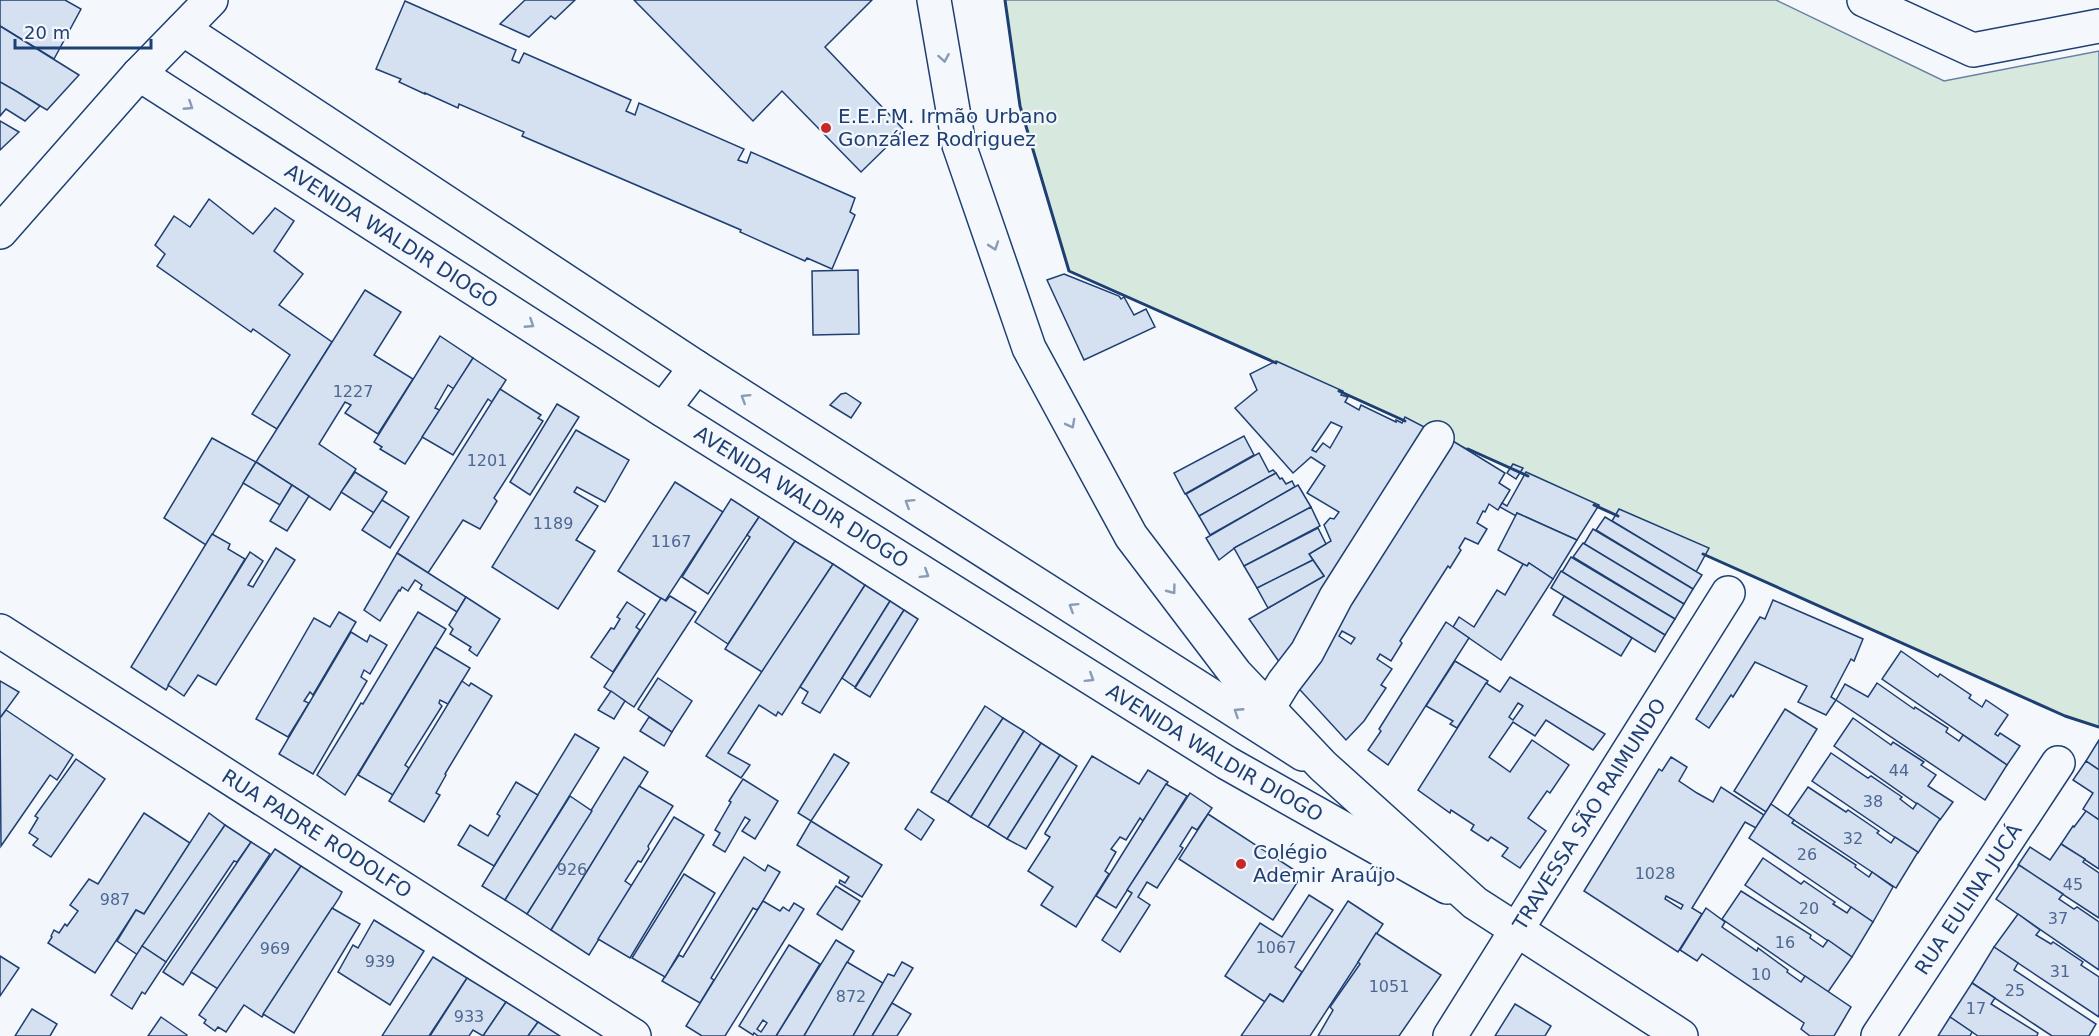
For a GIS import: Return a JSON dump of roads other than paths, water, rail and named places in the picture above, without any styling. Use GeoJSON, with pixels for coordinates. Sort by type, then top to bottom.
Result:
{"type":"FeatureCollection","features":[{"type":"Feature","properties":{"kind":"street"},"geometry":{"type":"LineString","coordinates":[[0,232],[140,74],[211,0]]}},
{"type":"Feature","properties":{"kind":"street","name":"AVENIDA WALDIR DIOGO"},"geometry":{"type":"LineString","coordinates":[[934,0],[959,145],[1029,348],[1131,536],[1234,673],[1323,766],[1475,903]]}},
{"type":"Feature","properties":{"kind":"street"},"geometry":{"type":"LineString","coordinates":[[1864,0],[1899,7],[1973,51],[2099,26]]}},
{"type":"Feature","properties":{"kind":"street","name":"AVENIDA WALDIR DIOGO"},"geometry":{"type":"LineString","coordinates":[[183,28],[696,367],[1323,766]]}},
{"type":"Feature","properties":{"kind":"street","name":"AVENIDA WALDIR DIOGO"},"geometry":{"type":"LineString","coordinates":[[140,74],[663,410],[1227,763],[1475,903],[1681,1036]]}},
{"type":"Feature","properties":{"kind":"street"},"geometry":{"type":"LineString","coordinates":[[663,410],[696,367]]}},
{"type":"Feature","properties":{"kind":"street"},"geometry":{"type":"LineString","coordinates":[[1268,708],[1307,652],[1336,597],[1437,438]]}},
{"type":"Feature","properties":{"kind":"street","name":"TRAVESSA SÃO RAIMUNDO"},"geometry":{"type":"LineString","coordinates":[[1450,1036],[1728,593]]}},
{"type":"Feature","properties":{"kind":"street","name":"RUA PADRE RODOLFO"},"geometry":{"type":"LineString","coordinates":[[0,631],[634,1036]]}},
{"type":"Feature","properties":{"kind":"street","name":"RUA EULINA JUCÁ"},"geometry":{"type":"LineString","coordinates":[[1878,1036],[2058,763]]}},
{"type":"Feature","properties":{"kind":"place","name":"E.E.F.M. Irmão Urbano González Rodriguez"},"geometry":{"type":"Point","coordinates":[826,128]}},
{"type":"Feature","properties":{"kind":"place","name":"Colégio Ademir Araújo"},"geometry":{"type":"Point","coordinates":[1241,864]}}]}
